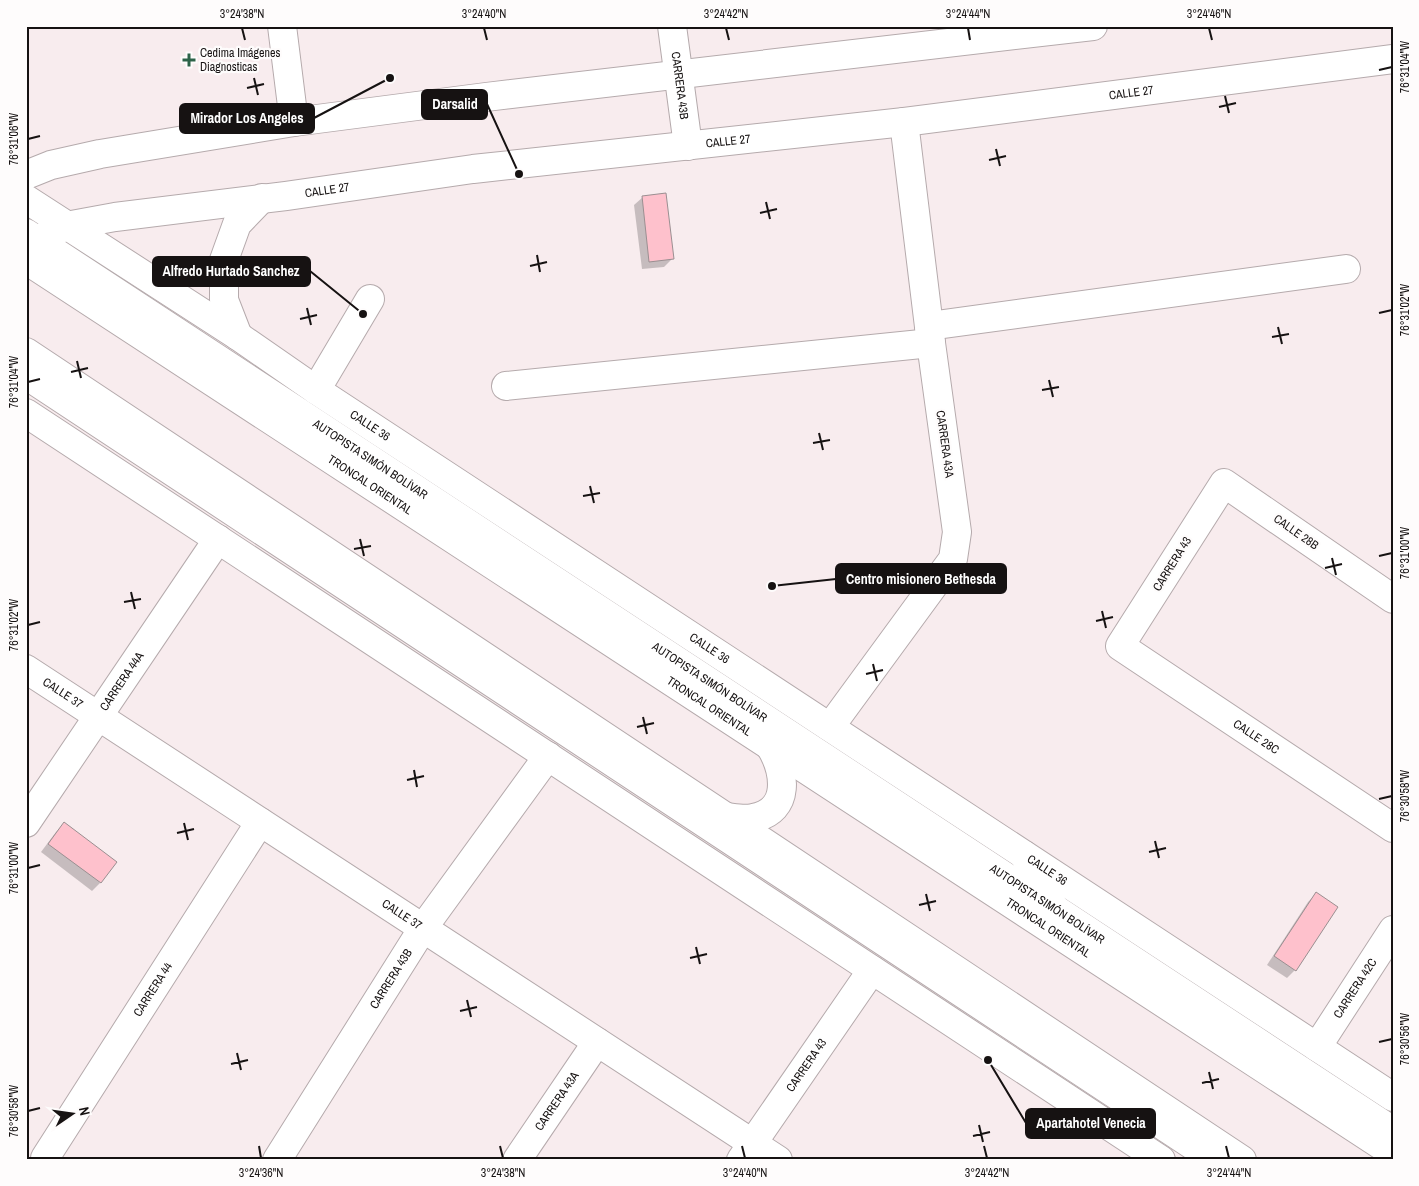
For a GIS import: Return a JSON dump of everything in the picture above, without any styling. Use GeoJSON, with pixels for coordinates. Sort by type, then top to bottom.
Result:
{"type":"FeatureCollection","features":[{"type":"Feature","properties":{"kind":"main road"},"geometry":{"type":"LineString","coordinates":[[282,26],[294,122]]}},
{"type":"Feature","properties":{"kind":"main road","name":"CARRERA 43B"},"geometry":{"type":"LineString","coordinates":[[672,26],[688,146]]}},
{"type":"Feature","properties":{"kind":"main road"},"geometry":{"type":"LineString","coordinates":[[26,175],[51,165],[100,154],[294,122],[1043,29],[1093,26]]}},
{"type":"Feature","properties":{"kind":"main road","name":"CALLE 27"},"geometry":{"type":"LineString","coordinates":[[29,245],[66,226],[115,217],[474,169],[904,122],[1393,59]]}},
{"type":"Feature","properties":{"kind":"main road","name":"CARRERA 43A"},"geometry":{"type":"LineString","coordinates":[[830,727],[954,559],[957,532],[904,122]]}},
{"type":"Feature","properties":{"kind":"main road"},"geometry":{"type":"LineString","coordinates":[[238,336],[224,300],[224,260],[237,224],[262,198]]}},
{"type":"Feature","properties":{"kind":"main road","name":"CALLE 36"},"geometry":{"type":"LineString","coordinates":[[26,199],[238,336],[316,390],[1393,1097]]}},
{"type":"Feature","properties":{"kind":"main road","name":"TRONCAL ORIENTAL"},"geometry":{"type":"LineString","coordinates":[[29,245],[770,746],[1393,1153]]}},
{"type":"Feature","properties":{"kind":"main road","name":"AUTOPISTA SIMÓN BOLÍVAR"},"geometry":{"type":"LineString","coordinates":[[29,245],[1055,909],[1393,1131]]}},
{"type":"Feature","properties":{"kind":"main road"},"geometry":{"type":"LineString","coordinates":[[506,386],[930,334],[1346,269]]}},
{"type":"Feature","properties":{"kind":"main road"},"geometry":{"type":"LineString","coordinates":[[316,390],[370,299]]}},
{"type":"Feature","properties":{"kind":"main road"},"geometry":{"type":"LineString","coordinates":[[26,352],[1242,1160]]}},
{"type":"Feature","properties":{"kind":"main road"},"geometry":{"type":"LineString","coordinates":[[26,375],[1215,1160]]}},
{"type":"Feature","properties":{"kind":"main road"},"geometry":{"type":"LineString","coordinates":[[26,413],[1160,1160]]}},
{"type":"Feature","properties":{"kind":"main road","name":"CALLE 28B"},"geometry":{"type":"LineString","coordinates":[[1224,483],[1393,599]]}},
{"type":"Feature","properties":{"kind":"main road","name":"CARRERA 43"},"geometry":{"type":"LineString","coordinates":[[1120,646],[1224,483]]}},
{"type":"Feature","properties":{"kind":"main road","name":"CARRERA 44A"},"geometry":{"type":"LineString","coordinates":[[26,823],[218,539]]}},
{"type":"Feature","properties":{"kind":"main road","name":"CALLE 28C"},"geometry":{"type":"LineString","coordinates":[[1120,646],[1393,828]]}},
{"type":"Feature","properties":{"kind":"main road","name":"CALLE 37"},"geometry":{"type":"LineString","coordinates":[[26,670],[597,1042],[746,1151],[778,1160]]}},
{"type":"Feature","properties":{"kind":"main road"},"geometry":{"type":"LineString","coordinates":[[726,817],[752,819],[766,814],[776,805],[782,791],[782,776],[781,768],[770,746]]}},
{"type":"Feature","properties":{"kind":"main road","name":"CARRERA 43B"},"geometry":{"type":"LineString","coordinates":[[277,1160],[423,928],[548,756]]}},
{"type":"Feature","properties":{"kind":"main road","name":"CARRERA 44"},"geometry":{"type":"LineString","coordinates":[[40,1154],[260,822]]}},
{"type":"Feature","properties":{"kind":"main road"},"geometry":{"type":"LineString","coordinates":[[1024,855],[1055,909]]}},
{"type":"Feature","properties":{"kind":"main road","name":"CARRERA 42C"},"geometry":{"type":"LineString","coordinates":[[1317,1047],[1393,930]]}},
{"type":"Feature","properties":{"kind":"main road","name":"CARRERA 43"},"geometry":{"type":"LineString","coordinates":[[746,1151],[872,970]]}},
{"type":"Feature","properties":{"kind":"main road","name":"CARRERA 43A"},"geometry":{"type":"LineString","coordinates":[[517,1160],[597,1042]]}},
{"type":"Feature","properties":{"kind":"building"},"geometry":{"type":"Polygon","coordinates":[[[666,193],[674,259],[649,262],[642,196],[666,193]]]}},
{"type":"Feature","properties":{"kind":"building"},"geometry":{"type":"Polygon","coordinates":[[[64,822],[117,862],[101,883],[48,844],[64,822]]]}},
{"type":"Feature","properties":{"kind":"building"},"geometry":{"type":"Polygon","coordinates":[[[1316,892],[1338,907],[1296,971],[1274,956],[1316,892]]]}},
{"type":"Feature","properties":{"kind":"place","name":"Cedima Imágenes Diagnosticas"},"geometry":{"type":"Point","coordinates":[189,60]}},
{"type":"Feature","properties":{"kind":"place","name":"Mirador Los Angeles"},"geometry":{"type":"Point","coordinates":[390,78]}},
{"type":"Feature","properties":{"kind":"place","name":"Darsalid"},"geometry":{"type":"Point","coordinates":[519,174]}},
{"type":"Feature","properties":{"kind":"place","name":"Alfredo Hurtado Sanchez"},"geometry":{"type":"Point","coordinates":[363,314]}},
{"type":"Feature","properties":{"kind":"place","name":"Centro misionero Bethesda"},"geometry":{"type":"Point","coordinates":[772,586]}},
{"type":"Feature","properties":{"kind":"place","name":"Apartahotel Venecia"},"geometry":{"type":"Point","coordinates":[988,1060]}}]}
